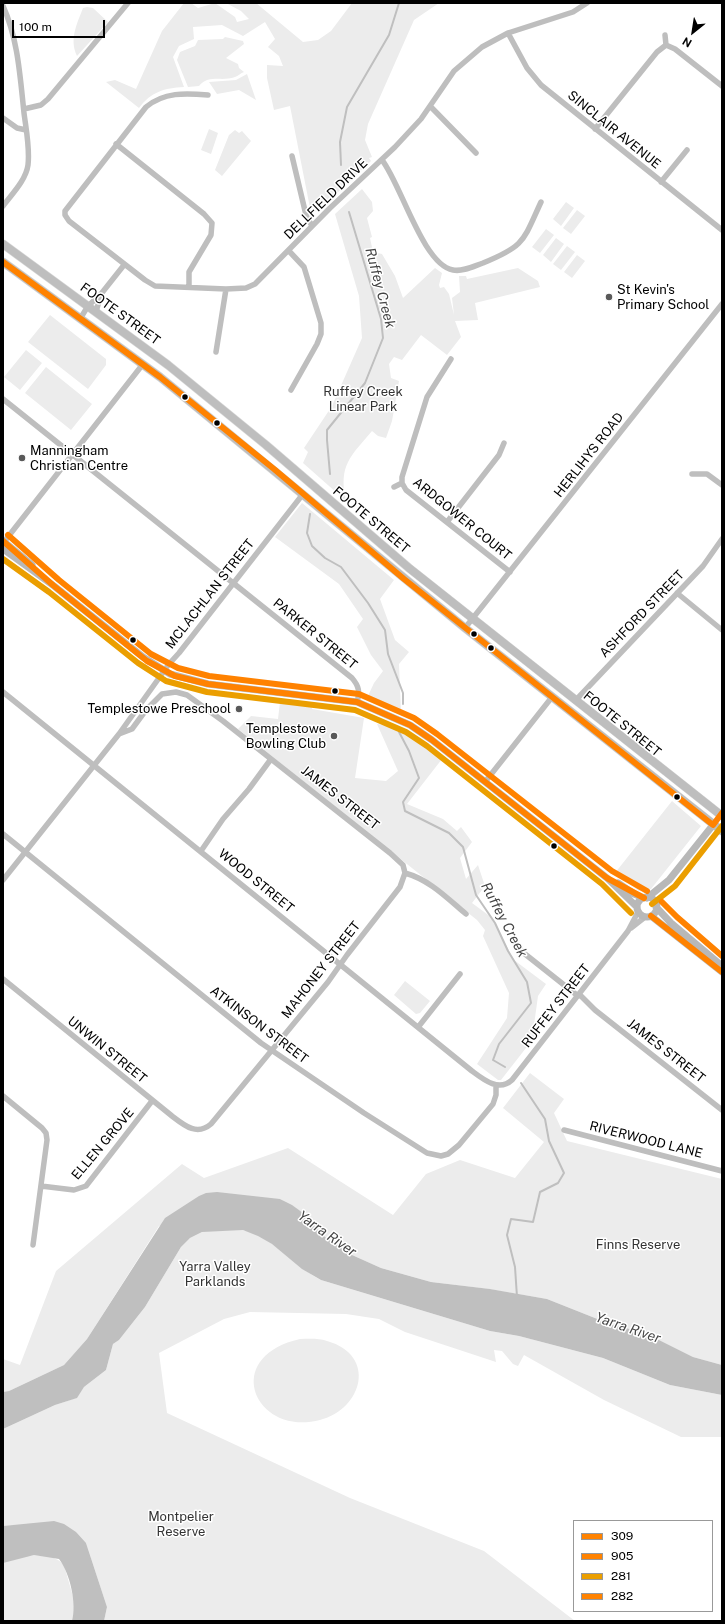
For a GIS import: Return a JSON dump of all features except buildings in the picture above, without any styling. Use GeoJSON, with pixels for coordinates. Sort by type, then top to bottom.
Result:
{"type":"FeatureCollection","features":[{"type":"Feature","properties":{"kind":"main road","name":"FOOTE STREET"},"geometry":{"type":"LineString","coordinates":[[3,244],[151,353],[266,444],[365,531],[472,619],[722,815]]}},
{"type":"Feature","properties":{"kind":"main road"},"geometry":{"type":"LineString","coordinates":[[5,264],[16,253]]}},
{"type":"Feature","properties":{"kind":"main road","name":"FOOTE STREET"},"geometry":{"type":"LineString","coordinates":[[5,264],[143,364],[206,413],[465,628],[722,831]]}},
{"type":"Feature","properties":{"kind":"main road"},"geometry":{"type":"LineString","coordinates":[[143,364],[151,353]]}},
{"type":"Feature","properties":{"kind":"main road"},"geometry":{"type":"LineString","coordinates":[[303,494],[311,484]]}},
{"type":"Feature","properties":{"kind":"main road"},"geometry":{"type":"LineString","coordinates":[[3,544],[143,657],[164,671],[185,679],[208,684],[357,702],[410,725],[432,740],[607,878],[634,894],[652,899],[656,906],[671,923],[722,966]]}},
{"type":"Feature","properties":{"kind":"main road"},"geometry":{"type":"LineString","coordinates":[[648,917],[655,912],[656,906],[669,880],[713,824],[722,815]]}},
{"type":"Feature","properties":{"kind":"main road"},"geometry":{"type":"LineString","coordinates":[[607,878],[637,910],[722,972]]}},
{"type":"Feature","properties":{"kind":"main road"},"geometry":{"type":"LineString","coordinates":[[637,910],[639,901],[646,898],[669,880]]}},
{"type":"Feature","properties":{"kind":"street"},"geometry":{"type":"LineString","coordinates":[[24,109],[41,105],[48,99],[128,3]]}},
{"type":"Feature","properties":{"kind":"street","name":"DELLFIELD DRIVE"},"geometry":{"type":"LineString","coordinates":[[116,144],[66,208],[65,215],[69,221],[124,265],[155,286],[226,289],[246,288],[255,284],[312,226],[382,160],[416,124],[454,71],[482,47],[508,33],[573,12],[587,3]]}},
{"type":"Feature","properties":{"kind":"street"},"geometry":{"type":"LineString","coordinates":[[3,6],[12,25],[15,41],[24,109],[28,165],[18,187],[3,206]]}},
{"type":"Feature","properties":{"kind":"street","name":"SINCLAIR AVENUE"},"geometry":{"type":"LineString","coordinates":[[508,33],[522,60],[536,79],[595,129],[722,230]]}},
{"type":"Feature","properties":{"kind":"street"},"geometry":{"type":"LineString","coordinates":[[665,35],[666,45]]}},
{"type":"Feature","properties":{"kind":"street"},"geometry":{"type":"LineString","coordinates":[[595,129],[657,52],[666,45]]}},
{"type":"Feature","properties":{"kind":"street"},"geometry":{"type":"LineString","coordinates":[[666,45],[675,49],[722,86]]}},
{"type":"Feature","properties":{"kind":"street"},"geometry":{"type":"LineString","coordinates":[[189,287],[189,272],[211,235],[212,223],[204,214],[116,144],[146,107],[153,101],[174,94],[208,95]]}},
{"type":"Feature","properties":{"kind":"street"},"geometry":{"type":"LineString","coordinates":[[430,106],[476,153]]}},
{"type":"Feature","properties":{"kind":"street"},"geometry":{"type":"LineString","coordinates":[[3,118],[17,128],[26,130]]}},
{"type":"Feature","properties":{"kind":"street"},"geometry":{"type":"LineString","coordinates":[[661,182],[687,150]]}},
{"type":"Feature","properties":{"kind":"street"},"geometry":{"type":"LineString","coordinates":[[292,156],[306,216],[312,226]]}},
{"type":"Feature","properties":{"kind":"street"},"geometry":{"type":"LineString","coordinates":[[382,160],[391,172],[430,252],[443,265],[452,270],[470,268],[507,253],[514,248],[526,235],[541,202]]}},
{"type":"Feature","properties":{"kind":"street"},"geometry":{"type":"LineString","coordinates":[[289,251],[304,267],[321,323],[317,344],[291,390]]}},
{"type":"Feature","properties":{"kind":"street"},"geometry":{"type":"LineString","coordinates":[[80,319],[88,306],[101,294],[124,265]]}},
{"type":"Feature","properties":{"kind":"street"},"geometry":{"type":"LineString","coordinates":[[216,352],[226,289]]}},
{"type":"Feature","properties":{"kind":"street"},"geometry":{"type":"LineString","coordinates":[[96,312],[101,294]]}},
{"type":"Feature","properties":{"kind":"street","name":"HERLIHYS ROAD"},"geometry":{"type":"LineString","coordinates":[[465,628],[722,304]]}},
{"type":"Feature","properties":{"kind":"street","name":"ARDGOWER COURT"},"geometry":{"type":"LineString","coordinates":[[451,359],[433,386],[424,404],[402,477],[402,483],[406,490],[510,572]]}},
{"type":"Feature","properties":{"kind":"street"},"geometry":{"type":"LineString","coordinates":[[3,544],[143,364]]}},
{"type":"Feature","properties":{"kind":"street","name":"PARKER STREET"},"geometry":{"type":"LineString","coordinates":[[3,399],[352,678],[357,684],[360,694],[357,702]]}},
{"type":"Feature","properties":{"kind":"street"},"geometry":{"type":"LineString","coordinates":[[446,522],[499,455],[504,444]]}},
{"type":"Feature","properties":{"kind":"street"},"geometry":{"type":"LineString","coordinates":[[692,474],[707,474],[722,485]]}},
{"type":"Feature","properties":{"kind":"street","name":"ARDGOWER COURT"},"geometry":{"type":"LineString","coordinates":[[394,487],[402,483]]}},
{"type":"Feature","properties":{"kind":"street","name":"MCLACHLAN STREET"},"geometry":{"type":"LineString","coordinates":[[3,880],[119,734],[164,671],[303,494]]}},
{"type":"Feature","properties":{"kind":"street","name":"ASHFORD STREET"},"geometry":{"type":"LineString","coordinates":[[575,701],[704,565],[722,539]]}},
{"type":"Feature","properties":{"kind":"street"},"geometry":{"type":"LineString","coordinates":[[677,594],[722,630]]}},
{"type":"Feature","properties":{"kind":"street","name":"WOOD STREET"},"geometry":{"type":"LineString","coordinates":[[3,692],[201,850],[472,1071],[488,1083],[496,1086]]}},
{"type":"Feature","properties":{"kind":"street","name":"JAMES STREET"},"geometry":{"type":"LineString","coordinates":[[119,734],[132,729],[145,711],[162,694],[179,693],[196,701],[398,860],[405,869],[405,873]]}},
{"type":"Feature","properties":{"kind":"street"},"geometry":{"type":"LineString","coordinates":[[485,782],[552,697]]}},
{"type":"Feature","properties":{"kind":"street"},"geometry":{"type":"LineString","coordinates":[[201,850],[223,819],[249,789],[271,759]]}},
{"type":"Feature","properties":{"kind":"street","name":"ATKINSON STREET"},"geometry":{"type":"LineString","coordinates":[[3,834],[272,1050],[407,1141],[434,1155],[448,1154],[459,1145],[493,1104],[496,1095],[496,1086]]}},
{"type":"Feature","properties":{"kind":"street"},"geometry":{"type":"LineString","coordinates":[[405,873],[416,876],[431,885],[466,914]]}},
{"type":"Feature","properties":{"kind":"street","name":"MAHONEY STREET"},"geometry":{"type":"LineString","coordinates":[[201,1130],[211,1124],[341,964],[400,887],[405,873]]}},
{"type":"Feature","properties":{"kind":"street","name":"RUFFEY STREET"},"geometry":{"type":"LineString","coordinates":[[496,1086],[507,1084],[512,1080],[628,931],[637,910]]}},
{"type":"Feature","properties":{"kind":"street","name":"RUFFEY STREET"},"geometry":{"type":"LineString","coordinates":[[628,931],[648,917]]}},
{"type":"Feature","properties":{"kind":"street","name":"JAMES STREET"},"geometry":{"type":"LineString","coordinates":[[514,942],[525,954],[722,1110]]}},
{"type":"Feature","properties":{"kind":"street"},"geometry":{"type":"LineString","coordinates":[[418,1026],[460,974]]}},
{"type":"Feature","properties":{"kind":"street","name":"UNWIN STREET"},"geometry":{"type":"LineString","coordinates":[[3,979],[185,1126],[196,1130],[201,1130]]}},
{"type":"Feature","properties":{"kind":"street"},"geometry":{"type":"LineString","coordinates":[[3,1096],[46,1133],[47,1140],[33,1245]]}},
{"type":"Feature","properties":{"kind":"street","name":"ELLEN GROVE"},"geometry":{"type":"LineString","coordinates":[[41,1186],[74,1190],[86,1186],[152,1100]]}},
{"type":"Feature","properties":{"kind":"street","name":"RIVERWOOD LANE"},"geometry":{"type":"LineString","coordinates":[[564,1130],[722,1171]]}},
{"type":"Feature","properties":{"kind":"green space"},"geometry":{"type":"Polygon","coordinates":[[[184,3],[191,3],[198,8],[215,3],[235,17],[237,22],[249,19],[241,11],[226,3],[256,3],[303,42],[318,40],[331,31],[352,3],[439,3],[414,20],[368,124],[365,140],[372,157],[369,158],[371,161],[318,211],[313,212],[310,208],[290,106],[274,110],[267,78],[267,65],[283,66],[279,56],[268,47],[275,39],[265,22],[243,36],[222,25],[193,27],[194,39],[179,46],[173,57],[184,87],[170,88],[158,92],[148,98],[139,108],[106,82],[115,80],[136,89],[162,31],[184,3]]]}},
{"type":"Feature","properties":{"kind":"green space"},"geometry":{"type":"Polygon","coordinates":[[[83,8],[93,8],[108,22],[77,56],[74,44],[75,32],[83,8]]]}},
{"type":"Feature","properties":{"kind":"green space"},"geometry":{"type":"Polygon","coordinates":[[[225,37],[243,41],[244,44],[226,58],[238,64],[239,68],[244,72],[236,77],[211,79],[203,82],[199,86],[188,87],[177,60],[180,52],[195,46],[198,40],[223,39],[225,37]]]}},
{"type":"Feature","properties":{"kind":"green space"},"geometry":{"type":"Polygon","coordinates":[[[247,74],[256,100],[239,90],[217,94],[209,82],[236,80],[247,74]]]}},
{"type":"Feature","properties":{"kind":"green space"},"geometry":{"type":"Polygon","coordinates":[[[209,129],[218,133],[211,154],[201,150],[209,129]]]}},
{"type":"Feature","properties":{"kind":"green space"},"geometry":{"type":"Polygon","coordinates":[[[235,130],[239,133],[242,131],[251,141],[222,176],[215,170],[229,135],[235,130]]]}},
{"type":"Feature","properties":{"kind":"green space","name":"Ruffey Creek Linear Park"},"geometry":{"type":"Polygon","coordinates":[[[362,189],[372,202],[373,211],[367,218],[372,237],[370,238],[373,252],[382,254],[395,276],[403,298],[435,268],[442,273],[439,285],[440,288],[444,287],[449,294],[454,315],[452,298],[460,292],[459,276],[466,276],[467,279],[518,268],[538,281],[540,287],[475,303],[478,320],[455,321],[461,337],[447,355],[421,335],[402,360],[394,357],[389,364],[391,378],[399,381],[392,421],[386,438],[378,436],[372,431],[352,455],[345,470],[344,489],[346,501],[303,463],[308,452],[304,448],[332,406],[362,338],[359,296],[335,214],[362,189]]]}},
{"type":"Feature","properties":{"kind":"green space"},"geometry":{"type":"Polygon","coordinates":[[[566,202],[574,208],[561,226],[553,219],[566,202]]]}},
{"type":"Feature","properties":{"kind":"green space"},"geometry":{"type":"Polygon","coordinates":[[[577,210],[585,216],[571,234],[563,228],[577,210]]]}},
{"type":"Feature","properties":{"kind":"green space"},"geometry":{"type":"Polygon","coordinates":[[[546,229],[554,235],[540,253],[532,247],[546,229]]]}},
{"type":"Feature","properties":{"kind":"green space"},"geometry":{"type":"Polygon","coordinates":[[[556,238],[564,244],[551,262],[543,255],[556,238]]]}},
{"type":"Feature","properties":{"kind":"green space"},"geometry":{"type":"Polygon","coordinates":[[[567,246],[575,252],[561,270],[553,264],[567,246]]]}},
{"type":"Feature","properties":{"kind":"green space"},"geometry":{"type":"Polygon","coordinates":[[[577,255],[585,261],[572,278],[564,272],[577,255]]]}},
{"type":"Feature","properties":{"kind":"green space"},"geometry":{"type":"Polygon","coordinates":[[[50,315],[106,359],[106,365],[88,389],[28,342],[50,315]]]}},
{"type":"Feature","properties":{"kind":"green space"},"geometry":{"type":"Polygon","coordinates":[[[26,350],[42,363],[20,390],[4,377],[26,350]]]}},
{"type":"Feature","properties":{"kind":"green space"},"geometry":{"type":"Polygon","coordinates":[[[46,367],[92,404],[71,430],[25,393],[46,367]]]}},
{"type":"Feature","properties":{"kind":"green space"},"geometry":{"type":"Polygon","coordinates":[[[302,503],[394,580],[380,599],[395,640],[409,652],[399,664],[401,712],[367,698],[374,683],[383,671],[371,655],[357,627],[363,619],[339,584],[275,537],[302,503]]]}},
{"type":"Feature","properties":{"kind":"green space"},"geometry":{"type":"Polygon","coordinates":[[[280,702],[312,706],[312,709],[364,718],[355,778],[386,781],[398,771],[377,724],[394,726],[442,759],[407,804],[443,819],[457,831],[461,827],[472,842],[460,858],[466,879],[478,865],[485,886],[472,903],[491,917],[514,960],[546,984],[538,996],[534,1025],[540,1030],[501,1080],[498,1080],[477,1064],[507,1018],[509,993],[483,936],[485,930],[477,920],[238,729],[251,716],[278,719],[280,702]]]}},
{"type":"Feature","properties":{"kind":"green space"},"geometry":{"type":"Polygon","coordinates":[[[672,801],[701,826],[651,889],[639,891],[615,873],[672,801]]]}},
{"type":"Feature","properties":{"kind":"green space"},"geometry":{"type":"Polygon","coordinates":[[[405,981],[430,1001],[420,1013],[416,1014],[394,995],[405,981]]]}},
{"type":"Feature","properties":{"kind":"green space","name":"Finns Reserve"},"geometry":{"type":"Polygon","coordinates":[[[530,1073],[564,1099],[554,1113],[567,1141],[722,1179],[722,1365],[693,1357],[645,1333],[610,1324],[547,1299],[489,1289],[431,1282],[381,1268],[352,1255],[325,1237],[303,1213],[280,1199],[159,1226],[87,1339],[64,1365],[9,1391],[3,1392],[3,1359],[20,1365],[56,1271],[182,1164],[204,1178],[288,1148],[393,1215],[426,1174],[460,1160],[515,1178],[544,1142],[503,1108],[530,1073]]]}},
{"type":"Feature","properties":{"kind":"green space","name":"Montpelier Reserve"},"geometry":{"type":"Polygon","coordinates":[[[212,1230],[243,1230],[254,1233],[274,1245],[302,1268],[321,1280],[490,1331],[519,1336],[603,1358],[670,1385],[722,1395],[722,1437],[681,1437],[604,1400],[524,1355],[518,1366],[513,1364],[502,1351],[494,1350],[496,1362],[405,1332],[379,1319],[346,1314],[250,1312],[224,1319],[159,1353],[167,1413],[350,1498],[484,1551],[575,1621],[104,1621],[107,1607],[86,1543],[24,1525],[3,1526],[3,1429],[55,1405],[76,1398],[84,1387],[106,1370],[113,1344],[119,1340],[145,1307],[181,1247],[190,1238],[202,1232],[212,1230]]]}},
{"type":"Feature","properties":{"kind":"green space"},"geometry":{"type":"Polygon","coordinates":[[[300,1339],[324,1340],[343,1348],[353,1358],[358,1369],[358,1382],[354,1394],[346,1405],[335,1414],[320,1420],[297,1422],[278,1417],[264,1407],[256,1393],[254,1377],[260,1362],[275,1348],[300,1339]]]}},
{"type":"Feature","properties":{"kind":"green space"},"geometry":{"type":"Polygon","coordinates":[[[34,1555],[54,1558],[64,1565],[80,1621],[3,1621],[3,1560],[34,1555]]]}},
{"type":"Feature","properties":{"kind":"shaded area"},"geometry":{"type":"Polygon","coordinates":[[[217,1192],[280,1199],[303,1213],[325,1237],[352,1255],[381,1268],[431,1282],[490,1289],[547,1299],[610,1324],[645,1333],[693,1357],[722,1365],[722,1395],[670,1385],[603,1358],[519,1336],[490,1331],[321,1280],[302,1269],[272,1244],[243,1230],[202,1232],[190,1238],[181,1247],[145,1307],[119,1340],[113,1344],[106,1370],[84,1387],[77,1398],[55,1405],[3,1429],[3,1392],[9,1391],[64,1365],[87,1339],[165,1218],[199,1196],[206,1193],[217,1192]]]}},
{"type":"Feature","properties":{"kind":"shaded area"},"geometry":{"type":"Polygon","coordinates":[[[54,1521],[64,1524],[76,1532],[86,1543],[107,1607],[104,1621],[72,1621],[74,1606],[72,1589],[63,1565],[59,1559],[34,1555],[3,1563],[3,1526],[54,1521]]]}},
{"type":"Feature","properties":{"kind":"waterway","name":"Ruffey Creek"},"geometry":{"type":"LineString","coordinates":[[341,165],[340,142],[347,107],[389,35],[399,3]]}},
{"type":"Feature","properties":{"kind":"waterway","name":"Ruffey Creek"},"geometry":{"type":"LineString","coordinates":[[330,474],[327,430],[365,383],[383,338],[381,319],[349,212]]}},
{"type":"Feature","properties":{"kind":"waterway","name":"Ruffey Creek"},"geometry":{"type":"LineString","coordinates":[[310,514],[307,533],[312,546],[325,558],[341,567],[368,603],[385,630],[388,654],[403,693],[403,704]]}},
{"type":"Feature","properties":{"kind":"waterway","name":"Ruffey Creek"},"geometry":{"type":"LineString","coordinates":[[399,732],[409,751],[419,778],[403,802],[405,811],[449,833],[463,847],[476,895],[495,923],[508,951],[527,982],[531,1003],[499,1044],[493,1060],[505,1067]]}},
{"type":"Feature","properties":{"kind":"waterway","name":"Ruffey Creek"},"geometry":{"type":"LineString","coordinates":[[517,1297],[515,1267],[507,1235],[511,1219],[533,1222],[540,1192],[558,1183],[564,1173],[549,1141],[545,1119],[521,1083]]}},
{"type":"Feature","properties":{"kind":"transit line","name":"309"},"geometry":{"type":"LineString","coordinates":[[3,262],[160,377],[274,469],[404,579],[713,825],[722,813]]}},
{"type":"Feature","properties":{"kind":"transit line","name":"282"},"geometry":{"type":"LineString","coordinates":[[8,535],[59,580],[151,654],[178,668],[209,676],[359,694],[414,718],[437,734],[612,871],[647,891]]}},
{"type":"Feature","properties":{"kind":"transit line","name":"905"},"geometry":{"type":"LineString","coordinates":[[3,541],[54,586],[147,661],[175,676],[208,684],[357,702],[410,725],[432,740],[607,878],[644,898]]}},
{"type":"Feature","properties":{"kind":"transit line","name":"281"},"geometry":{"type":"LineString","coordinates":[[3,559],[49,592],[138,663],[166,681],[207,692],[355,710],[406,732],[427,746],[602,884],[631,913]]}},
{"type":"Feature","properties":{"kind":"transit line","name":"281"},"geometry":{"type":"LineString","coordinates":[[652,904],[675,886],[722,826]]}},
{"type":"Feature","properties":{"kind":"transit line","name":"282"},"geometry":{"type":"LineString","coordinates":[[662,902],[722,956]]}},
{"type":"Feature","properties":{"kind":"transit line","name":"905"},"geometry":{"type":"LineString","coordinates":[[651,916],[722,972]]}},
{"type":"Feature","properties":{"kind":"place","name":"St Kevin's Primary School"},"geometry":{"type":"Point","coordinates":[609,297]}},
{"type":"Feature","properties":{"kind":"place","name":"Manningham Christian Centre"},"geometry":{"type":"Point","coordinates":[22,458]}},
{"type":"Feature","properties":{"kind":"place","name":"Templestowe Preschool"},"geometry":{"type":"Point","coordinates":[239,709]}},
{"type":"Feature","properties":{"kind":"place","name":"Templestowe Bowling Club"},"geometry":{"type":"Point","coordinates":[334,736]}},
{"type":"Feature","properties":{"kind":"water label","name":"Yarra River"},"geometry":{"type":"Point","coordinates":[327,1234]}},
{"type":"Feature","properties":{"kind":"water label","name":"Yarra River"},"geometry":{"type":"Point","coordinates":[628,1328]}},
{"type":"Feature","properties":{"kind":"park label","name":"Yarra Valley Parklands"},"geometry":{"type":"Point","coordinates":[215,1274]}}]}
